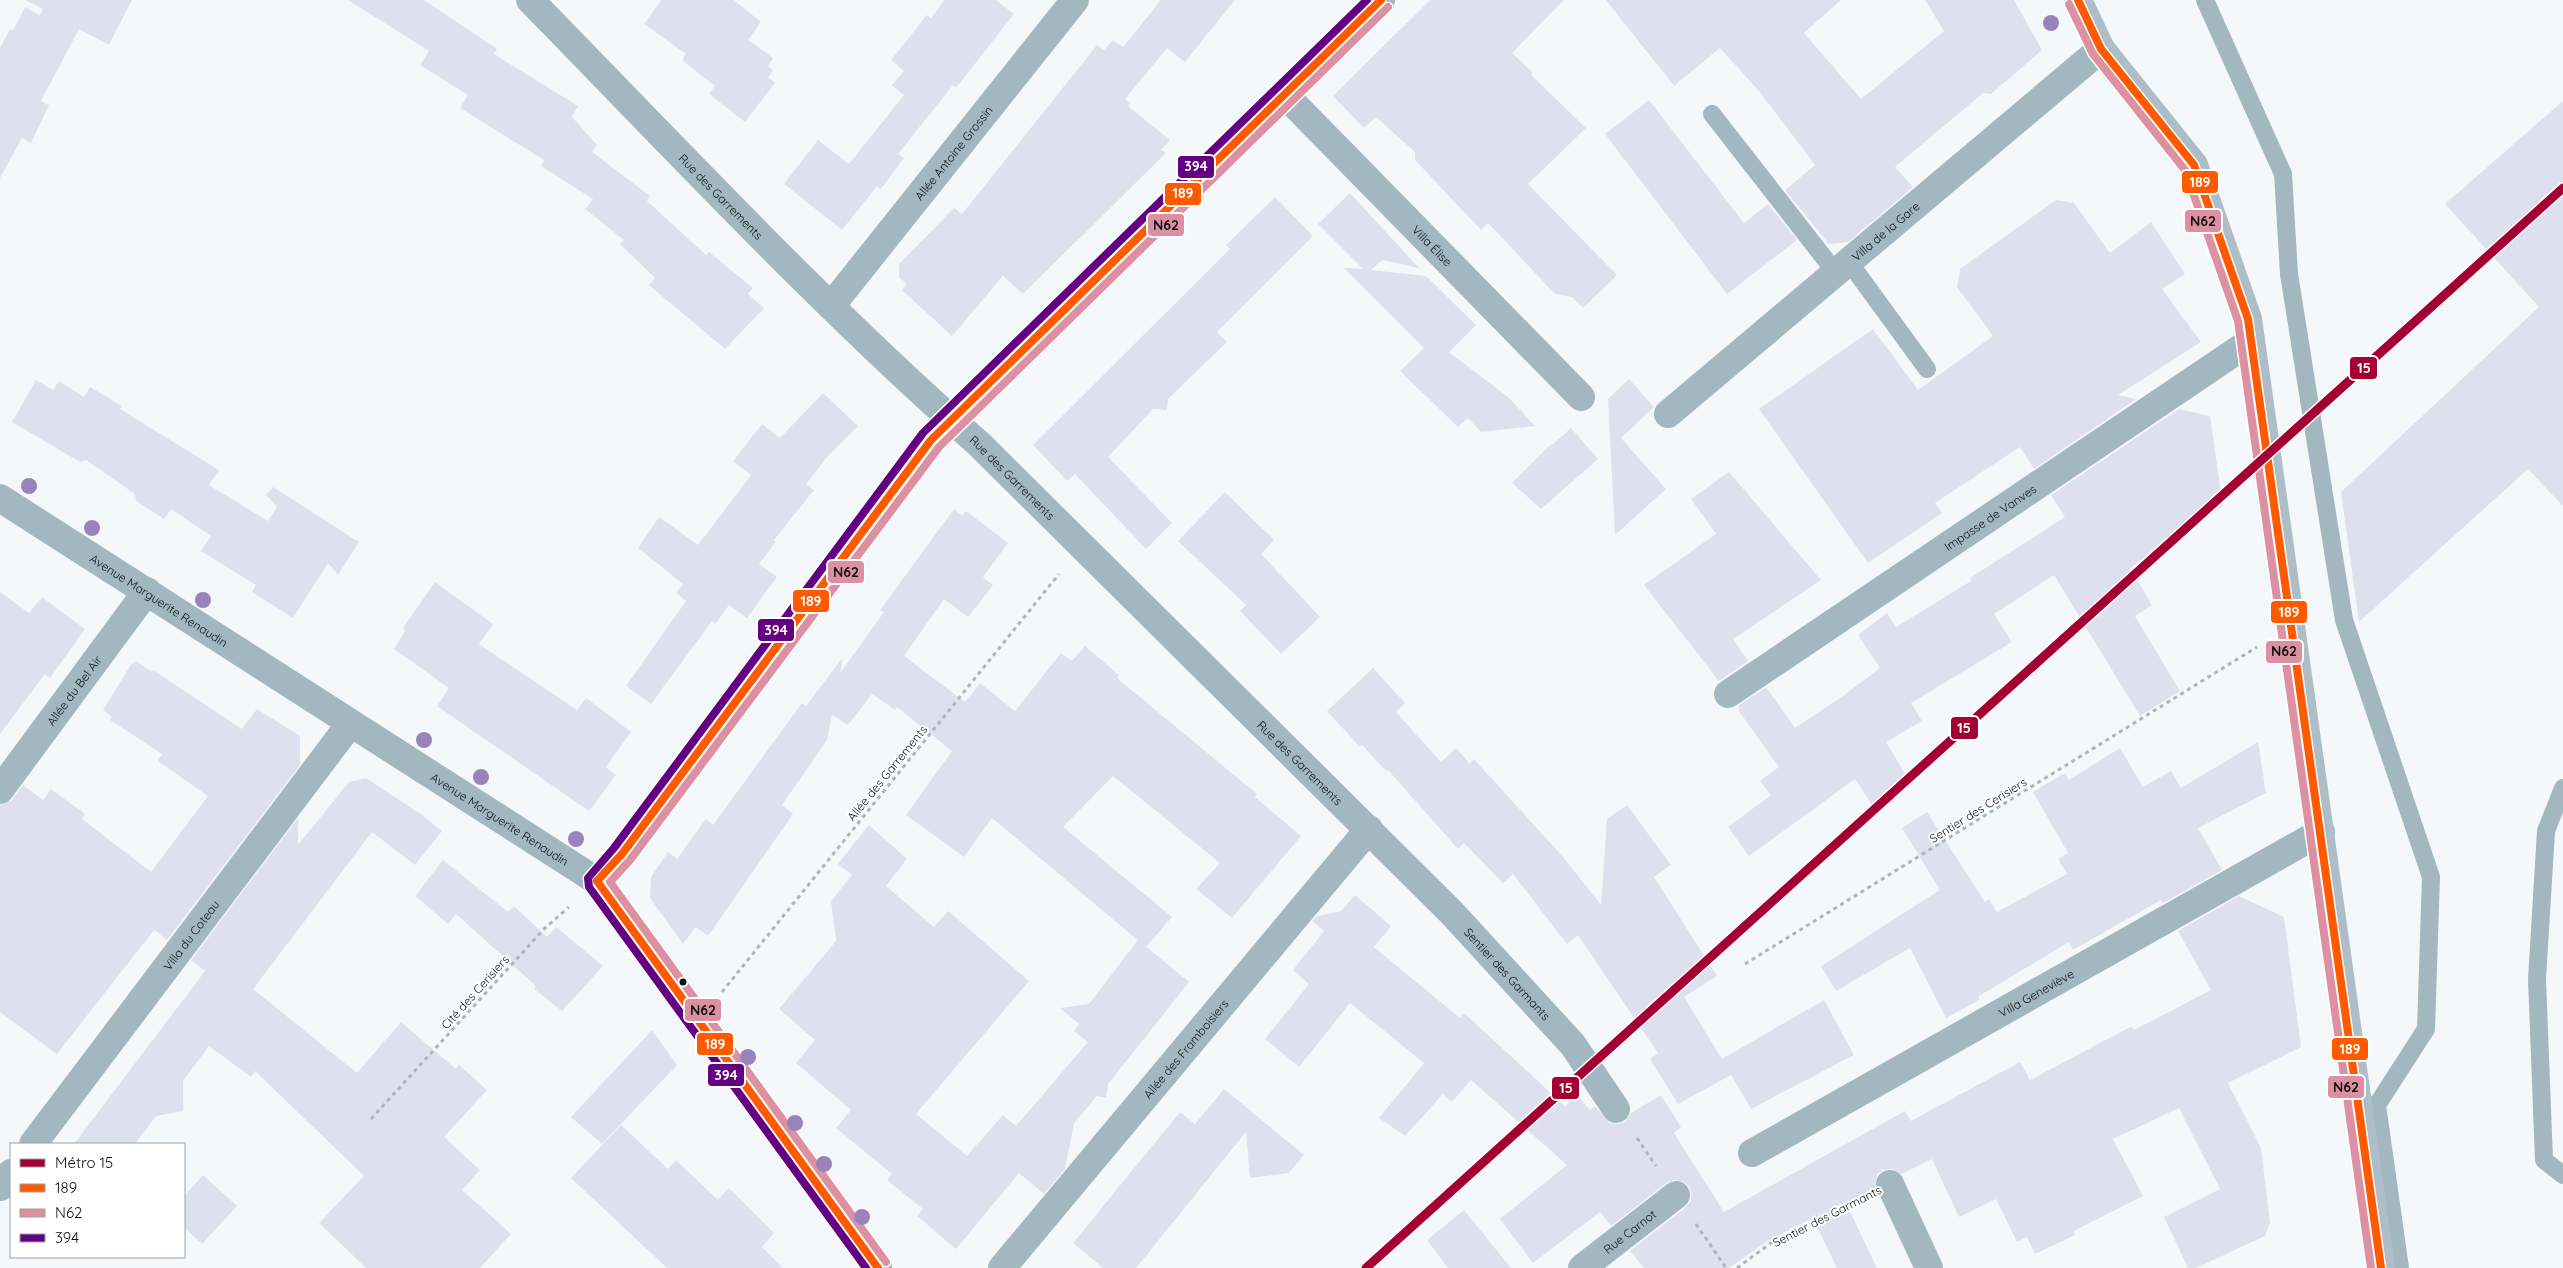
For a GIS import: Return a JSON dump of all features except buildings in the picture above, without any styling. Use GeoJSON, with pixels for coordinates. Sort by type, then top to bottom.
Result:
{"type":"FeatureCollection","features":[{"type":"Feature","properties":{"kind":"main road"},"geometry":{"type":"LineString","coordinates":[[2078,0],[2101,49],[2194,165],[2248,319],[2321,832],[2368,1105],[2381,1268]]}},
{"type":"Feature","properties":{"kind":"street","name":"Rue des Garrements"},"geometry":{"type":"LineString","coordinates":[[530,0],[831,306],[951,420],[979,444],[1451,912]]}},
{"type":"Feature","properties":{"kind":"street","name":"Allée Antoine Grossin"},"geometry":{"type":"LineString","coordinates":[[831,306],[1075,0]]}},
{"type":"Feature","properties":{"kind":"street"},"geometry":{"type":"LineString","coordinates":[[597,881],[622,854],[931,440],[1381,0]]}},
{"type":"Feature","properties":{"kind":"street","name":"Villa de la Gare"},"geometry":{"type":"LineString","coordinates":[[1668,414],[2101,49]]}},
{"type":"Feature","properties":{"kind":"street","name":"Villa Élise"},"geometry":{"type":"LineString","coordinates":[[1284,94],[1581,397]]}},
{"type":"Feature","properties":{"kind":"street","name":"Impasse de Vanves"},"geometry":{"type":"LineString","coordinates":[[1728,694],[2251,341]]}},
{"type":"Feature","properties":{"kind":"street","name":"Avenue Marguerite Renaudin"},"geometry":{"type":"LineString","coordinates":[[0,498],[597,881],[878,1268]]}},
{"type":"Feature","properties":{"kind":"street","name":"Allée du Bel Air"},"geometry":{"type":"LineString","coordinates":[[0,790],[147,592]]}},
{"type":"Feature","properties":{"kind":"street","name":"Villa du Coteau"},"geometry":{"type":"LineString","coordinates":[[34,1143],[350,724]]}},
{"type":"Feature","properties":{"kind":"street","name":"Allée des Framboisiers"},"geometry":{"type":"LineString","coordinates":[[1002,1268],[1369,829]]}},
{"type":"Feature","properties":{"kind":"street","name":"Villa Geneviève"},"geometry":{"type":"LineString","coordinates":[[1752,1153],[2321,832]]}},
{"type":"Feature","properties":{"kind":"street","name":"Sentier des Garmants"},"geometry":{"type":"LineString","coordinates":[[1451,912],[1573,1046],[1616,1109]]}},
{"type":"Feature","properties":{"kind":"street"},"geometry":{"type":"LineString","coordinates":[[0,1188],[10,1174]]}},
{"type":"Feature","properties":{"kind":"street","name":"Sentier des Garmants"},"geometry":{"type":"LineString","coordinates":[[1890,1184],[1929,1268]]}},
{"type":"Feature","properties":{"kind":"street","name":"Rue Carnot"},"geometry":{"type":"LineString","coordinates":[[1582,1268],[1676,1195]]}},
{"type":"Feature","properties":{"kind":"lane"},"geometry":{"type":"LineString","coordinates":[[2205,0],[2283,174],[2289,274],[2344,620],[2431,877],[2426,1029],[2368,1105],[2400,1268]]}},
{"type":"Feature","properties":{"kind":"lane"},"geometry":{"type":"LineString","coordinates":[[1712,114],[1843,267],[1927,369]]}},
{"type":"Feature","properties":{"kind":"lane"},"geometry":{"type":"LineString","coordinates":[[2563,788],[2546,830],[2537,979],[2544,1160],[2563,1176]]}},
{"type":"Feature","properties":{"kind":"path","name":"Allée des Garrements"},"geometry":{"type":"LineString","coordinates":[[721,993],[1061,572]]}},
{"type":"Feature","properties":{"kind":"path","name":"Sentier des Cerisiers"},"geometry":{"type":"LineString","coordinates":[[1745,964],[2219,670]]}},
{"type":"Feature","properties":{"kind":"path","name":"Cité des Cerisiers"},"geometry":{"type":"LineString","coordinates":[[371,1119],[544,930],[597,881]]}},
{"type":"Feature","properties":{"kind":"path","name":"Sentier des Garmants"},"geometry":{"type":"LineString","coordinates":[[1737,1268],[1771,1244],[1890,1184]]}},
{"type":"Feature","properties":{"kind":"metro line","name":"15"},"geometry":{"type":"LineString","coordinates":[[1366,1268],[2563,188]]}},
{"type":"Feature","properties":{"kind":"transit line","name":"394"},"geometry":{"type":"LineString","coordinates":[[866,1268],[589,887],[588,878],[614,848],[923,433],[1367,0]]}},
{"type":"Feature","properties":{"kind":"transit line","name":"189"},"geometry":{"type":"LineString","coordinates":[[878,1268],[597,881],[622,854],[931,440],[1381,0]]}},
{"type":"Feature","properties":{"kind":"transit line","name":"189"},"geometry":{"type":"LineString","coordinates":[[2078,0],[2101,49],[2194,165],[2248,319],[2381,1268]]}},
{"type":"Feature","properties":{"kind":"transit line","name":"N62"},"geometry":{"type":"LineString","coordinates":[[2069,4],[2093,54],[2185,170],[2238,321],[2371,1268]]}},
{"type":"Feature","properties":{"kind":"transit line","name":"N62"},"geometry":{"type":"LineString","coordinates":[[886,1262],[610,882],[630,860],[939,447],[1388,7]]}}]}
